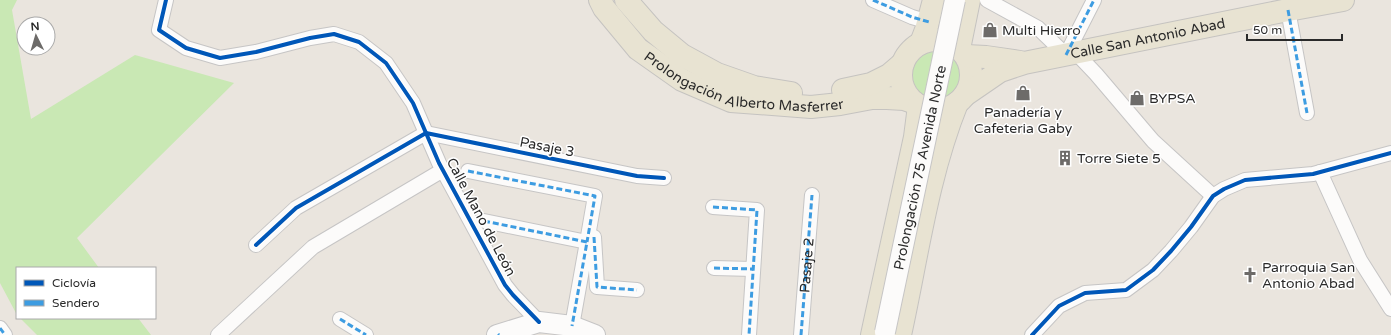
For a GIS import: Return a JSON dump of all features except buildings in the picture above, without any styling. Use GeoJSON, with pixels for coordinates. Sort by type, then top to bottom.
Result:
{"type":"FeatureCollection","features":[{"type":"Feature","properties":{"kind":"main road","name":"Prolongación Alberto Masferrer"},"geometry":{"type":"LineString","coordinates":[[600,0],[604,8],[638,49],[682,80],[731,101],[812,107],[872,98],[887,98],[904,99],[917,105]]}},
{"type":"Feature","properties":{"kind":"main road","name":"Prolongación Alberto Masferrer"},"geometry":{"type":"LineString","coordinates":[[626,0],[653,31],[682,55],[717,74],[754,87],[798,94],[837,91],[871,84],[889,75],[903,62]]}},
{"type":"Feature","properties":{"kind":"main road"},"geometry":{"type":"LineString","coordinates":[[921,43],[929,22],[934,0]]}},
{"type":"Feature","properties":{"kind":"main road","name":"Prolongación 75 Avenida Norte"},"geometry":{"type":"LineString","coordinates":[[885,334],[955,0]]}},
{"type":"Feature","properties":{"kind":"main road"},"geometry":{"type":"LineString","coordinates":[[963,53],[969,0]]}},
{"type":"Feature","properties":{"kind":"main road","name":"Calle San Antonio Abad"},"geometry":{"type":"LineString","coordinates":[[961,99],[1000,71],[1024,63],[1288,10],[1320,2],[1343,0]]}},
{"type":"Feature","properties":{"kind":"main road"},"geometry":{"type":"LineString","coordinates":[[885,334],[947,130],[961,99],[970,86],[971,76],[970,66],[963,53],[951,44],[941,40],[921,43],[908,54],[903,62],[901,80],[908,97],[917,105],[936,110],[947,108],[961,99]]}},
{"type":"Feature","properties":{"kind":"main road","name":"Calle San Antonio Abad"},"geometry":{"type":"LineString","coordinates":[[963,53],[1024,63]]}},
{"type":"Feature","properties":{"kind":"main road"},"geometry":{"type":"LineString","coordinates":[[885,334],[915,137],[917,105]]}},
{"type":"Feature","properties":{"kind":"main road"},"geometry":{"type":"LineString","coordinates":[[498,335],[539,322],[572,326],[595,335]]}},
{"type":"Feature","properties":{"kind":"street","name":"Calle Mano de León"},"geometry":{"type":"LineString","coordinates":[[166,0],[159,30],[186,48],[220,58],[256,52],[310,38],[334,34],[359,42],[386,63],[413,104],[443,170],[505,285],[539,322]]}},
{"type":"Feature","properties":{"kind":"street"},"geometry":{"type":"LineString","coordinates":[[873,0],[912,17],[929,22]]}},
{"type":"Feature","properties":{"kind":"street"},"geometry":{"type":"LineString","coordinates":[[987,0],[1038,28],[1096,74],[1153,141],[1213,196]]}},
{"type":"Feature","properties":{"kind":"street"},"geometry":{"type":"LineString","coordinates":[[1071,54],[1094,0]]}},
{"type":"Feature","properties":{"kind":"street"},"geometry":{"type":"LineString","coordinates":[[1288,10],[1307,113]]}},
{"type":"Feature","properties":{"kind":"street","name":"Pasaje 3"},"geometry":{"type":"LineString","coordinates":[[426,134],[636,176],[664,178]]}},
{"type":"Feature","properties":{"kind":"street"},"geometry":{"type":"LineString","coordinates":[[256,244],[296,208],[426,134]]}},
{"type":"Feature","properties":{"kind":"street"},"geometry":{"type":"LineString","coordinates":[[1032,335],[1059,306],[1085,293],[1126,290],[1153,270],[1191,227],[1213,196],[1233,184],[1245,180],[1303,176],[1391,153]]}},
{"type":"Feature","properties":{"kind":"street"},"geometry":{"type":"LineString","coordinates":[[218,335],[313,247],[443,170]]}},
{"type":"Feature","properties":{"kind":"street"},"geometry":{"type":"LineString","coordinates":[[468,171],[594,196],[590,239],[572,326]]}},
{"type":"Feature","properties":{"kind":"street"},"geometry":{"type":"LineString","coordinates":[[1320,172],[1360,260],[1391,309]]}},
{"type":"Feature","properties":{"kind":"street","name":"Pasaje 2"},"geometry":{"type":"LineString","coordinates":[[801,335],[812,195]]}},
{"type":"Feature","properties":{"kind":"street"},"geometry":{"type":"LineString","coordinates":[[713,207],[757,210],[749,335]]}},
{"type":"Feature","properties":{"kind":"street"},"geometry":{"type":"LineString","coordinates":[[484,221],[590,239]]}},
{"type":"Feature","properties":{"kind":"street"},"geometry":{"type":"LineString","coordinates":[[590,239],[597,286],[636,290]]}},
{"type":"Feature","properties":{"kind":"street"},"geometry":{"type":"LineString","coordinates":[[714,268],[753,269]]}},
{"type":"Feature","properties":{"kind":"street"},"geometry":{"type":"LineString","coordinates":[[340,319],[366,335]]}},
{"type":"Feature","properties":{"kind":"street"},"geometry":{"type":"LineString","coordinates":[[0,328],[5,335]]}},
{"type":"Feature","properties":{"kind":"green space"},"geometry":{"type":"Polygon","coordinates":[[[0,0],[17,0],[12,10],[16,33],[16,56],[20,56],[31,119],[135,55],[234,83],[77,238],[98,267],[16,267],[16,313],[0,283],[0,0]]]}},
{"type":"Feature","properties":{"kind":"green space"},"geometry":{"type":"Polygon","coordinates":[[[936,48],[943,49],[963,64],[966,70],[965,86],[946,104],[942,105],[912,91],[909,76],[912,63],[916,57],[921,53],[936,48]]]}},
{"type":"Feature","properties":{"kind":"green space"},"geometry":{"type":"Polygon","coordinates":[[[21,319],[139,319],[151,335],[37,335],[21,319]]]}},
{"type":"Feature","properties":{"kind":"marked path"},"geometry":{"type":"LineString","coordinates":[[873,0],[912,17],[929,22]]}},
{"type":"Feature","properties":{"kind":"marked path"},"geometry":{"type":"LineString","coordinates":[[1066,55],[1094,0]]}},
{"type":"Feature","properties":{"kind":"marked path"},"geometry":{"type":"LineString","coordinates":[[1288,10],[1307,113]]}},
{"type":"Feature","properties":{"kind":"marked path"},"geometry":{"type":"LineString","coordinates":[[468,171],[595,196],[587,242]]}},
{"type":"Feature","properties":{"kind":"marked path"},"geometry":{"type":"LineString","coordinates":[[801,335],[812,195]]}},
{"type":"Feature","properties":{"kind":"marked path"},"geometry":{"type":"LineString","coordinates":[[713,207],[757,210],[749,335]]}},
{"type":"Feature","properties":{"kind":"marked path"},"geometry":{"type":"LineString","coordinates":[[484,221],[587,242],[572,326]]}},
{"type":"Feature","properties":{"kind":"marked path"},"geometry":{"type":"LineString","coordinates":[[594,237],[597,287],[637,290]]}},
{"type":"Feature","properties":{"kind":"marked path"},"geometry":{"type":"LineString","coordinates":[[714,268],[753,269]]}},
{"type":"Feature","properties":{"kind":"marked path"},"geometry":{"type":"LineString","coordinates":[[340,319],[366,335]]}},
{"type":"Feature","properties":{"kind":"marked path"},"geometry":{"type":"LineString","coordinates":[[0,328],[5,335]]}},
{"type":"Feature","properties":{"kind":"cycle path"},"geometry":{"type":"LineString","coordinates":[[166,0],[159,30],[186,48],[220,58],[256,52],[310,38],[334,34],[359,42],[386,63],[413,103],[439,163],[505,285],[539,322]]}},
{"type":"Feature","properties":{"kind":"cycle path"},"geometry":{"type":"LineString","coordinates":[[256,245],[296,208],[426,133],[637,176],[664,178]]}},
{"type":"Feature","properties":{"kind":"cycle path"},"geometry":{"type":"LineString","coordinates":[[1032,335],[1059,306],[1085,293],[1126,290],[1153,270],[1191,227],[1213,196],[1224,189],[1245,180],[1313,174],[1391,153]]}},
{"type":"Feature","properties":{"kind":"place","name":"Multi Hierro"},"geometry":{"type":"Point","coordinates":[990,30]}},
{"type":"Feature","properties":{"kind":"place","name":"Panadería y Cafeteria Gaby"},"geometry":{"type":"Point","coordinates":[1023,93]}},
{"type":"Feature","properties":{"kind":"place","name":"BYPSA"},"geometry":{"type":"Point","coordinates":[1137,98]}},
{"type":"Feature","properties":{"kind":"place","name":"Torre Siete 5"},"geometry":{"type":"Point","coordinates":[1065,158]}},
{"type":"Feature","properties":{"kind":"place","name":"Parroquia San Antonio Abad"},"geometry":{"type":"Point","coordinates":[1250,275]}}]}
